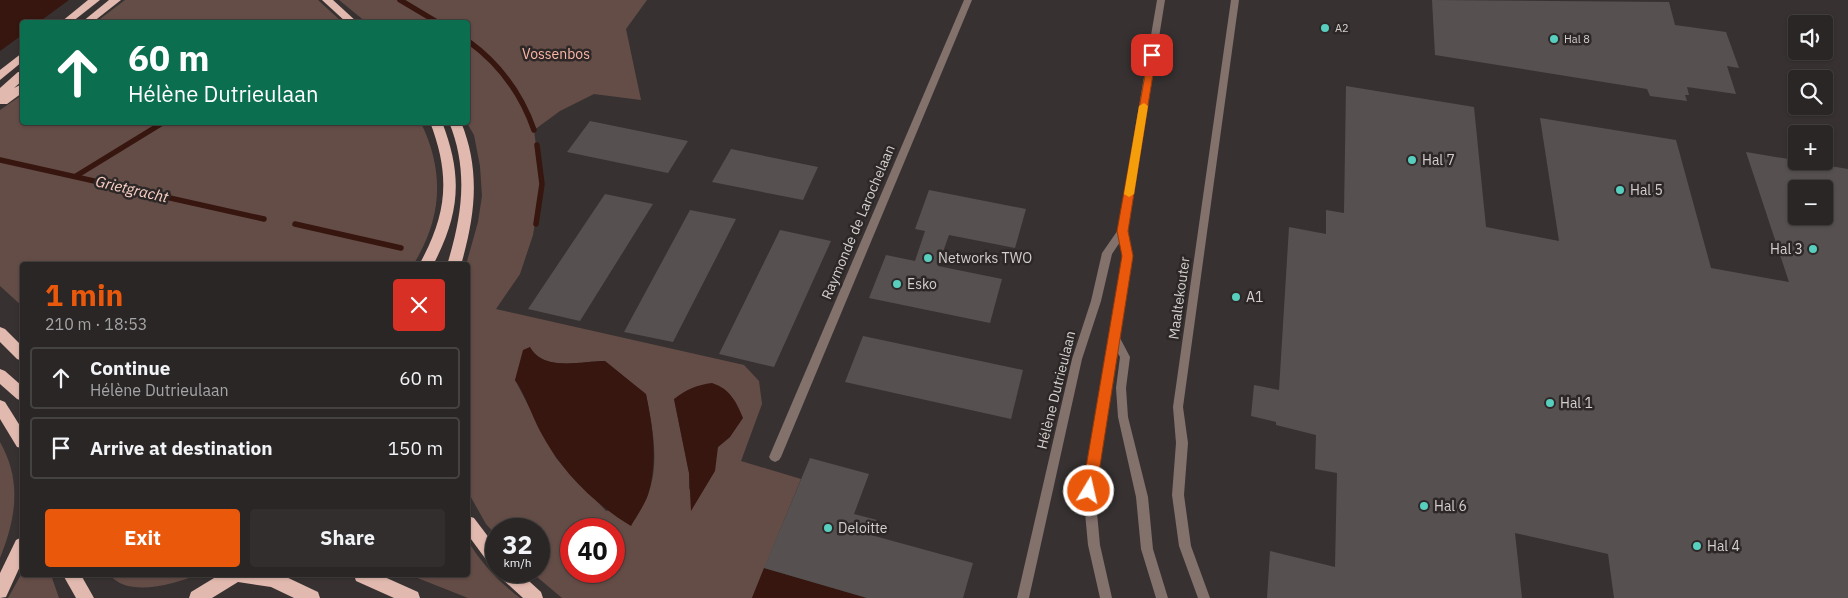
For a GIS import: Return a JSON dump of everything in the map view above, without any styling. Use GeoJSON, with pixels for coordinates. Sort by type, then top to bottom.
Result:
{"type":"FeatureCollection","features":[{"type":"Feature","properties":{"kind":"highway"},"geometry":{"type":"LineString","coordinates":[[69,20],[95,0]]}},
{"type":"Feature","properties":{"kind":"highway"},"geometry":{"type":"LineString","coordinates":[[91,20],[116,0]]}},
{"type":"Feature","properties":{"kind":"highway"},"geometry":{"type":"LineString","coordinates":[[327,0],[350,20]]}},
{"type":"Feature","properties":{"kind":"highway"},"geometry":{"type":"LineString","coordinates":[[0,76],[20,59]]}},
{"type":"Feature","properties":{"kind":"highway"},"geometry":{"type":"LineString","coordinates":[[0,94],[20,77]]}},
{"type":"Feature","properties":{"kind":"highway"},"geometry":{"type":"LineString","coordinates":[[0,103],[20,89]]}},
{"type":"Feature","properties":{"kind":"highway"},"geometry":{"type":"LineString","coordinates":[[428,262],[436,249],[446,223],[451,199],[451,173],[446,144],[437,125]]}},
{"type":"Feature","properties":{"kind":"highway"},"geometry":{"type":"LineString","coordinates":[[455,262],[467,223],[470,198],[470,168],[463,138],[456,125]]}},
{"type":"Feature","properties":{"kind":"highway"},"geometry":{"type":"LineString","coordinates":[[0,333],[20,353]]}},
{"type":"Feature","properties":{"kind":"highway"},"geometry":{"type":"LineString","coordinates":[[0,374],[20,393]]}},
{"type":"Feature","properties":{"kind":"highway"},"geometry":{"type":"LineString","coordinates":[[0,406],[20,439]]}},
{"type":"Feature","properties":{"kind":"highway"},"geometry":{"type":"LineString","coordinates":[[470,526],[485,545]]}},
{"type":"Feature","properties":{"kind":"highway"},"geometry":{"type":"LineString","coordinates":[[0,591],[20,549]]}},
{"type":"Feature","properties":{"kind":"highway"},"geometry":{"type":"LineString","coordinates":[[72,577],[86,598]]}},
{"type":"Feature","properties":{"kind":"highway"},"geometry":{"type":"LineString","coordinates":[[197,598],[231,577]]}},
{"type":"Feature","properties":{"kind":"highway"},"geometry":{"type":"LineString","coordinates":[[257,577],[273,579],[312,598]]}},
{"type":"Feature","properties":{"kind":"highway"},"geometry":{"type":"LineString","coordinates":[[366,577],[412,598]]}},
{"type":"Feature","properties":{"kind":"highway"},"geometry":{"type":"LineString","coordinates":[[519,583],[535,598]]}},
{"type":"Feature","properties":{"kind":"street","name":"Raymonde de Larochelaan"},"geometry":{"type":"LineString","coordinates":[[775,457],[968,0]]}},
{"type":"Feature","properties":{"kind":"street","name":"Hélène Dutrieulaan"},"geometry":{"type":"LineString","coordinates":[[1106,598],[1091,529],[1089,491],[1128,256],[1123,231],[1161,0]]}},
{"type":"Feature","properties":{"kind":"street","name":"Maaltekouter"},"geometry":{"type":"LineString","coordinates":[[1204,598],[1185,546],[1178,495],[1182,443],[1178,407],[1235,0]]}},
{"type":"Feature","properties":{"kind":"street","name":"Hélène Dutrieulaan"},"geometry":{"type":"LineString","coordinates":[[1023,598],[1077,359],[1096,301],[1107,253],[1123,231]]}},
{"type":"Feature","properties":{"kind":"street"},"geometry":{"type":"LineString","coordinates":[[1114,337],[1125,357],[1121,388],[1123,417],[1142,497],[1147,549],[1162,598]]}},
{"type":"Feature","properties":{"kind":"green space"},"geometry":{"type":"Polygon","coordinates":[[[125,0],[318,0],[340,20],[99,20],[125,0]]]}},
{"type":"Feature","properties":{"kind":"green space","name":"Vossenbos"},"geometry":{"type":"Polygon","coordinates":[[[339,0],[647,0],[626,29],[641,100],[594,94],[560,111],[534,130],[541,185],[533,235],[520,274],[496,309],[744,365],[759,381],[762,404],[741,461],[801,479],[752,598],[562,598],[544,583],[550,583],[550,518],[485,518],[485,522],[470,496],[470,262],[467,262],[478,222],[482,196],[480,166],[474,135],[468,125],[470,125],[470,20],[364,20],[339,0]],[[530,347],[515,380],[556,458],[606,511],[643,504],[649,492],[654,465],[653,436],[646,395],[605,361],[563,363],[544,360],[536,355],[530,347]],[[674,399],[689,473],[689,490],[718,447],[730,437],[674,399]]]}},
{"type":"Feature","properties":{"kind":"green space"},"geometry":{"type":"Polygon","coordinates":[[[20,96],[20,125],[422,125],[429,141],[437,177],[435,213],[423,248],[415,262],[20,262],[20,304],[0,286],[0,110],[20,96]]]}},
{"type":"Feature","properties":{"kind":"green space"},"geometry":{"type":"Polygon","coordinates":[[[0,442],[12,471],[14,500],[10,528],[0,558],[0,442]]]}},
{"type":"Feature","properties":{"kind":"green space"},"geometry":{"type":"Polygon","coordinates":[[[470,544],[485,564],[485,583],[503,583],[520,598],[468,598],[415,577],[470,577],[470,544]]]}},
{"type":"Feature","properties":{"kind":"green space"},"geometry":{"type":"Polygon","coordinates":[[[20,577],[52,577],[59,598],[8,598],[20,577]]]}},
{"type":"Feature","properties":{"kind":"green space"},"geometry":{"type":"Polygon","coordinates":[[[112,577],[191,577],[152,587],[128,586],[112,577]]]}},
{"type":"Feature","properties":{"kind":"shaded area"},"geometry":{"type":"Polygon","coordinates":[[[0,0],[69,0],[42,20],[20,20],[20,36],[0,51],[0,0]]]}},
{"type":"Feature","properties":{"kind":"shaded area"},"geometry":{"type":"Polygon","coordinates":[[[530,347],[536,355],[544,360],[553,362],[605,361],[646,394],[651,419],[653,470],[648,495],[631,526],[625,522],[625,518],[617,517],[579,485],[548,446],[515,380],[523,350],[530,347]]]}},
{"type":"Feature","properties":{"kind":"shaded area"},"geometry":{"type":"Polygon","coordinates":[[[712,383],[732,396],[743,418],[730,437],[718,447],[715,471],[691,511],[689,473],[674,399],[692,388],[712,383]]]}},
{"type":"Feature","properties":{"kind":"shaded area"},"geometry":{"type":"Polygon","coordinates":[[[764,568],[867,598],[752,598],[764,568]]]}},
{"type":"Feature","properties":{"kind":"building","name":"Hal 8"},"geometry":{"type":"Polygon","coordinates":[[[1432,0],[1669,2],[1675,25],[1726,32],[1739,68],[1727,66],[1736,94],[1687,87],[1689,95],[1685,95],[1687,101],[1650,96],[1647,89],[1435,55],[1432,0]]]}},
{"type":"Feature","properties":{"kind":"building"},"geometry":{"type":"Polygon","coordinates":[[[1346,86],[1474,107],[1486,227],[1559,241],[1540,118],[1676,140],[1711,268],[1789,282],[1746,152],[1788,159],[1788,170],[1833,170],[1833,166],[1848,169],[1848,598],[1614,598],[1608,554],[1515,533],[1522,598],[1267,598],[1270,551],[1335,567],[1337,473],[1315,469],[1316,435],[1276,425],[1276,422],[1251,416],[1254,385],[1279,390],[1289,227],[1326,234],[1326,210],[1344,213],[1346,86]]]}},
{"type":"Feature","properties":{"kind":"building"},"geometry":{"type":"Polygon","coordinates":[[[590,121],[688,141],[668,173],[567,152],[590,121]]]}},
{"type":"Feature","properties":{"kind":"building"},"geometry":{"type":"Polygon","coordinates":[[[731,149],[818,167],[803,200],[712,182],[731,149]]]}},
{"type":"Feature","properties":{"kind":"building","name":"Networks TWO"},"geometry":{"type":"Polygon","coordinates":[[[929,190],[1026,209],[1015,248],[949,235],[938,266],[1002,279],[990,323],[869,298],[886,255],[915,261],[925,231],[915,229],[929,190]]]}},
{"type":"Feature","properties":{"kind":"building"},"geometry":{"type":"Polygon","coordinates":[[[605,194],[653,204],[580,321],[528,309],[605,194]]]}},
{"type":"Feature","properties":{"kind":"building"},"geometry":{"type":"Polygon","coordinates":[[[690,210],[736,219],[673,342],[624,332],[690,210]]]}},
{"type":"Feature","properties":{"kind":"building"},"geometry":{"type":"Polygon","coordinates":[[[780,230],[831,241],[774,367],[719,354],[780,230]]]}},
{"type":"Feature","properties":{"kind":"building"},"geometry":{"type":"Polygon","coordinates":[[[863,336],[1023,370],[1011,419],[845,382],[863,336]]]}},
{"type":"Feature","properties":{"kind":"building","name":"Deloitte"},"geometry":{"type":"Polygon","coordinates":[[[810,458],[869,474],[854,514],[877,520],[871,535],[973,563],[963,598],[867,598],[764,568],[810,458]]]}},
{"type":"Feature","properties":{"kind":"waterway"},"geometry":{"type":"LineString","coordinates":[[400,0],[434,20]]}},
{"type":"Feature","properties":{"kind":"waterway"},"geometry":{"type":"LineString","coordinates":[[470,43],[490,59],[508,80],[523,104],[534,130]]}},
{"type":"Feature","properties":{"kind":"waterway"},"geometry":{"type":"LineString","coordinates":[[76,176],[159,125]]}},
{"type":"Feature","properties":{"kind":"waterway"},"geometry":{"type":"LineString","coordinates":[[536,224],[542,184],[537,145]]}},
{"type":"Feature","properties":{"kind":"waterway","name":"Grietgracht"},"geometry":{"type":"LineString","coordinates":[[0,160],[264,219]]}},
{"type":"Feature","properties":{"kind":"waterway","name":"Grietgracht"},"geometry":{"type":"LineString","coordinates":[[295,224],[401,248]]}},
{"type":"Feature","properties":{"kind":"slow traffic"},"geometry":{"type":"LineString","coordinates":[[1129,194],[1144,106]]}},
{"type":"Feature","properties":{"kind":"place","name":"A2"},"geometry":{"type":"Point","coordinates":[1325,28]}},
{"type":"Feature","properties":{"kind":"place","name":"Hal 8"},"geometry":{"type":"Point","coordinates":[1554,39]}},
{"type":"Feature","properties":{"kind":"place","name":"Hal 7"},"geometry":{"type":"Point","coordinates":[1412,160]}},
{"type":"Feature","properties":{"kind":"place","name":"Hal 5"},"geometry":{"type":"Point","coordinates":[1620,190]}},
{"type":"Feature","properties":{"kind":"place","name":"Hal 3"},"geometry":{"type":"Point","coordinates":[1813,249]}},
{"type":"Feature","properties":{"kind":"place","name":"Networks TWO"},"geometry":{"type":"Point","coordinates":[928,258]}},
{"type":"Feature","properties":{"kind":"place","name":"Esko"},"geometry":{"type":"Point","coordinates":[897,284]}},
{"type":"Feature","properties":{"kind":"place","name":"A1"},"geometry":{"type":"Point","coordinates":[1236,297]}},
{"type":"Feature","properties":{"kind":"place","name":"Hal 1"},"geometry":{"type":"Point","coordinates":[1550,403]}},
{"type":"Feature","properties":{"kind":"place","name":"Hal 6"},"geometry":{"type":"Point","coordinates":[1424,506]}},
{"type":"Feature","properties":{"kind":"place","name":"Deloitte"},"geometry":{"type":"Point","coordinates":[828,528]}},
{"type":"Feature","properties":{"kind":"place","name":"Hal 4"},"geometry":{"type":"Point","coordinates":[1697,546]}},
{"type":"Feature","properties":{"kind":"route"},"geometry":{"type":"LineString","coordinates":[[1089,491],[1128,256],[1123,231],[1152,55]]}}]}
